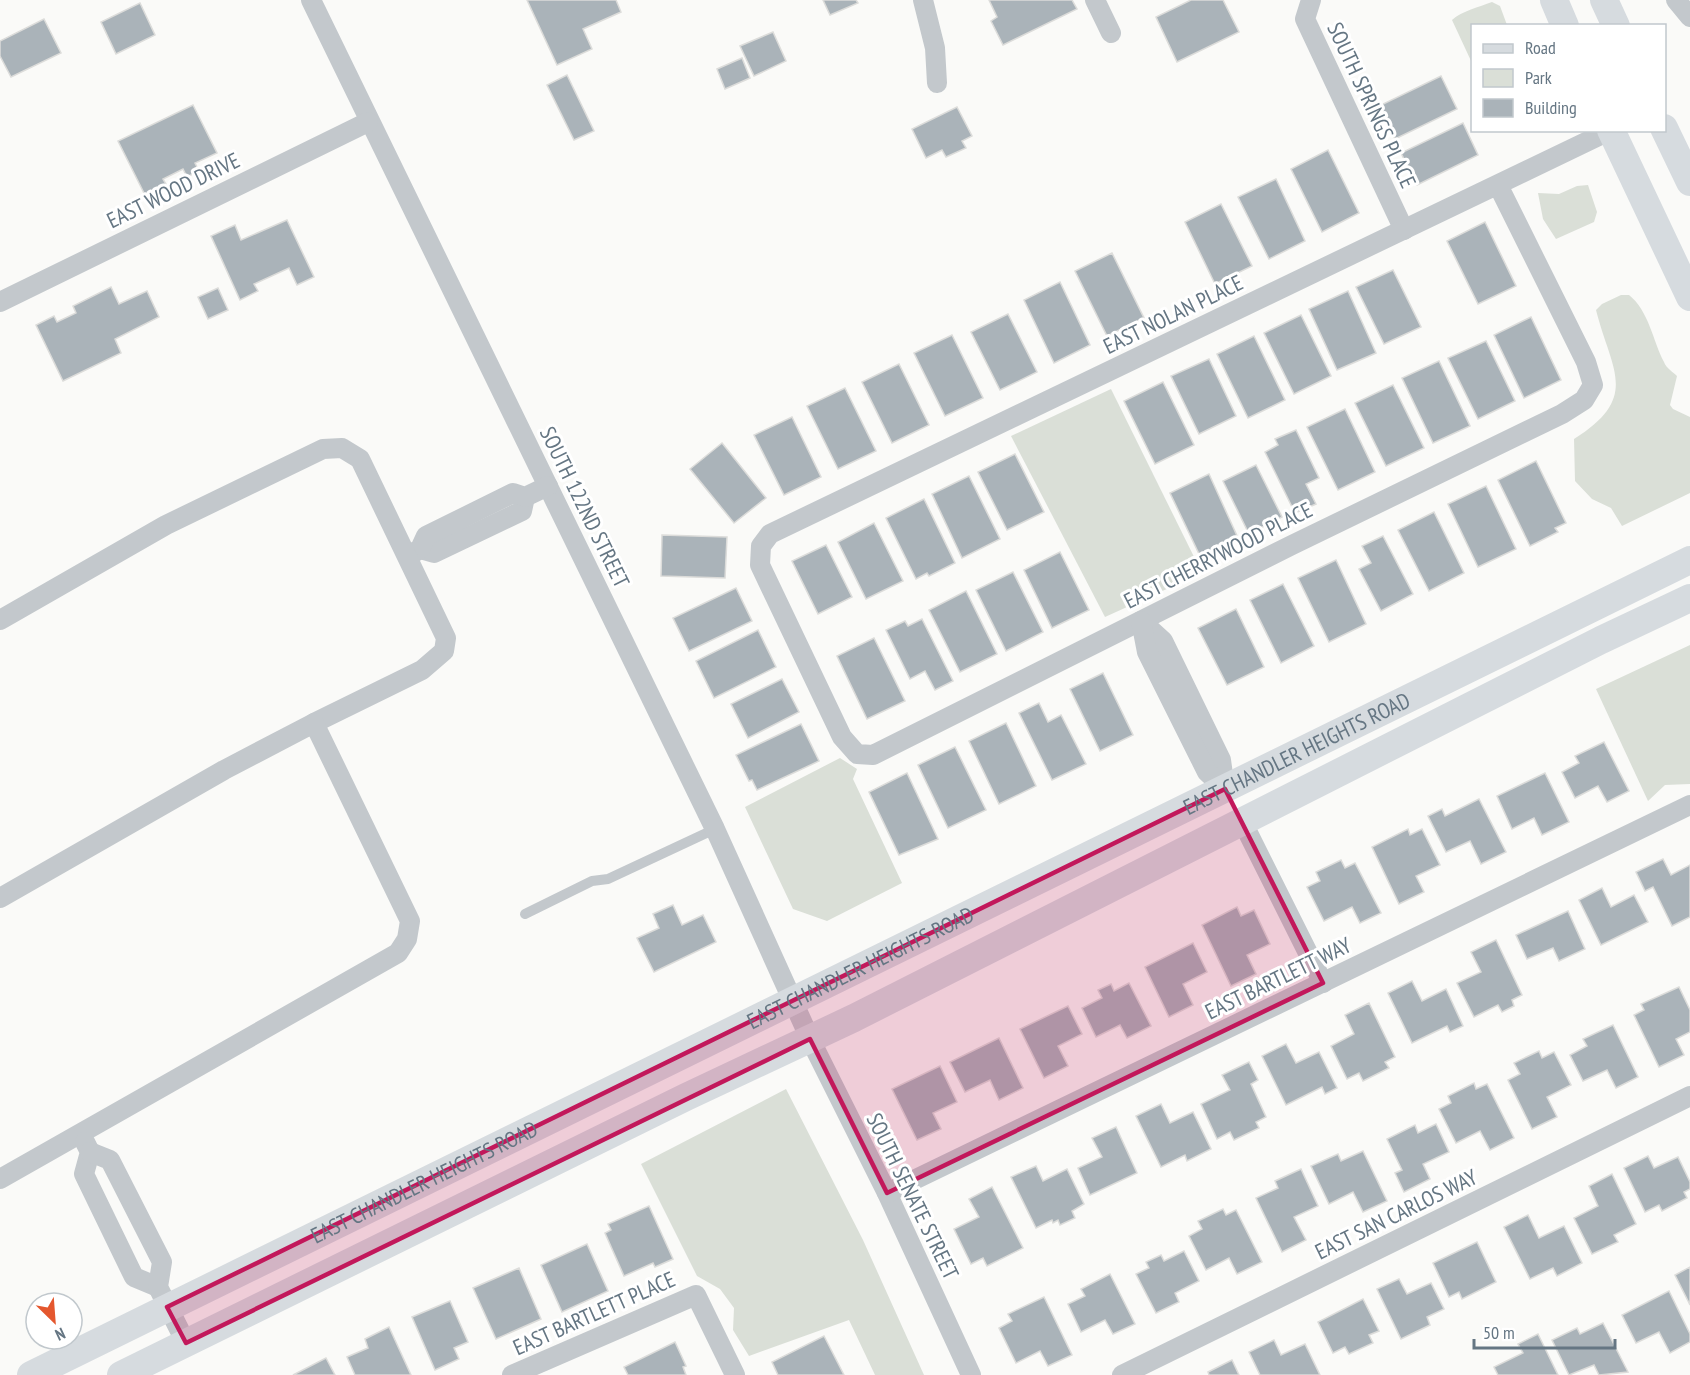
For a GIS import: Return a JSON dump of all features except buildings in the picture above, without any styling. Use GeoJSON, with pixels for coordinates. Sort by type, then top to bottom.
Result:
{"type":"FeatureCollection","features":[{"type":"Feature","properties":{"kind":"main road"},"geometry":{"type":"LineString","coordinates":[[1554,0],[1564,24]]}},
{"type":"Feature","properties":{"kind":"main road"},"geometry":{"type":"LineString","coordinates":[[1604,0],[1615,24]]}},
{"type":"Feature","properties":{"kind":"main road"},"geometry":{"type":"LineString","coordinates":[[1666,130],[1690,182]]}},
{"type":"Feature","properties":{"kind":"main road"},"geometry":{"type":"LineString","coordinates":[[1612,132],[1690,297]]}},
{"type":"Feature","properties":{"kind":"main road","name":"EAST CHANDLER HEIGHTS ROAD"},"geometry":{"type":"LineString","coordinates":[[31,1375],[163,1297],[794,1001],[1690,560]]}},
{"type":"Feature","properties":{"kind":"main road","name":"EAST CHANDLER HEIGHTS ROAD"},"geometry":{"type":"LineString","coordinates":[[121,1375],[810,1039],[1243,823],[1601,640],[1690,598]]}},
{"type":"Feature","properties":{"kind":"main road"},"geometry":{"type":"LineString","coordinates":[[1225,789],[1243,823]]}},
{"type":"Feature","properties":{"kind":"street","name":"SOUTH 122ND STREET"},"geometry":{"type":"LineString","coordinates":[[310,0],[715,829],[810,1039]]}},
{"type":"Feature","properties":{"kind":"street"},"geometry":{"type":"LineString","coordinates":[[923,0],[935,48],[937,83]]}},
{"type":"Feature","properties":{"kind":"street"},"geometry":{"type":"LineString","coordinates":[[1095,0],[1111,33]]}},
{"type":"Feature","properties":{"kind":"street","name":"SOUTH SPRINGS PLACE"},"geometry":{"type":"LineString","coordinates":[[1311,0],[1305,19],[1404,230]]}},
{"type":"Feature","properties":{"kind":"street"},"geometry":{"type":"LineString","coordinates":[[1676,0],[1690,17]]}},
{"type":"Feature","properties":{"kind":"street","name":"EAST WOOD DRIVE"},"geometry":{"type":"LineString","coordinates":[[0,302],[368,122]]}},
{"type":"Feature","properties":{"kind":"street","name":"EAST NOLAN PLACE"},"geometry":{"type":"LineString","coordinates":[[857,754],[842,737],[760,566],[761,546],[770,534],[1607,132]]}},
{"type":"Feature","properties":{"kind":"street","name":"EAST CHERRYWOOD PLACE"},"geometry":{"type":"LineString","coordinates":[[857,754],[873,755],[1562,414],[1584,400],[1593,385],[1586,362],[1497,185]]}},
{"type":"Feature","properties":{"kind":"street"},"geometry":{"type":"LineString","coordinates":[[0,620],[166,525],[323,449],[342,448],[360,459],[414,553],[446,638],[444,651],[422,670],[214,775],[0,898]]}},
{"type":"Feature","properties":{"kind":"street"},"geometry":{"type":"LineString","coordinates":[[414,553],[426,536],[465,516],[513,493],[525,497],[548,486]]}},
{"type":"Feature","properties":{"kind":"street"},"geometry":{"type":"LineString","coordinates":[[414,553],[434,553],[522,512],[525,497]]}},
{"type":"Feature","properties":{"kind":"street"},"geometry":{"type":"LineString","coordinates":[[465,516],[474,534]]}},
{"type":"Feature","properties":{"kind":"street"},"geometry":{"type":"LineString","coordinates":[[1142,621],[1147,652],[1183,703],[1207,772],[1225,789]]}},
{"type":"Feature","properties":{"kind":"street"},"geometry":{"type":"LineString","coordinates":[[0,1179],[86,1143],[398,953],[407,939],[410,921],[314,723]]}},
{"type":"Feature","properties":{"kind":"street","name":"EAST BARTLETT WAY"},"geometry":{"type":"LineString","coordinates":[[887,1193],[1690,805]]}},
{"type":"Feature","properties":{"kind":"street"},"geometry":{"type":"LineString","coordinates":[[1243,823],[1323,983]]}},
{"type":"Feature","properties":{"kind":"street","name":"SOUTH SENATE STREET"},"geometry":{"type":"LineString","coordinates":[[810,1039],[887,1193],[971,1375]]}},
{"type":"Feature","properties":{"kind":"street","name":"EAST SAN CARLOS WAY"},"geometry":{"type":"LineString","coordinates":[[1122,1375],[1690,1096]]}},
{"type":"Feature","properties":{"kind":"street"},"geometry":{"type":"LineString","coordinates":[[86,1143],[110,1160],[137,1211],[162,1262],[163,1297],[186,1343]]}},
{"type":"Feature","properties":{"kind":"street"},"geometry":{"type":"LineString","coordinates":[[86,1143],[84,1174],[134,1277],[163,1297]]}},
{"type":"Feature","properties":{"kind":"street"},"geometry":{"type":"LineString","coordinates":[[110,1227],[112,1216],[118,1209],[127,1207],[137,1211]]}},
{"type":"Feature","properties":{"kind":"street","name":"EAST BARTLETT PLACE"},"geometry":{"type":"LineString","coordinates":[[512,1375],[696,1295],[735,1375]]}},
{"type":"Feature","properties":{"kind":"lane"},"geometry":{"type":"LineString","coordinates":[[525,914],[592,881],[608,879],[715,829]]}},
{"type":"Feature","properties":{"kind":"highlighted area"},"geometry":{"type":"Polygon","coordinates":[[[1225,789],[1323,983],[887,1193],[810,1039],[186,1343],[167,1307],[1225,789]]]}},
{"type":"Feature","properties":{"kind":"green space"},"geometry":{"type":"Polygon","coordinates":[[[1492,2],[1500,6],[1507,24],[1471,24],[1471,61],[1452,20],[1492,2]]]}},
{"type":"Feature","properties":{"kind":"green space"},"geometry":{"type":"Polygon","coordinates":[[[1588,185],[1597,212],[1594,222],[1556,239],[1543,219],[1538,193],[1559,194],[1577,186],[1588,185]]]}},
{"type":"Feature","properties":{"kind":"green space"},"geometry":{"type":"Polygon","coordinates":[[[1621,295],[1629,295],[1641,309],[1665,364],[1677,376],[1670,405],[1673,409],[1690,417],[1690,493],[1622,526],[1611,508],[1592,499],[1575,481],[1574,439],[1595,424],[1608,410],[1614,396],[1616,381],[1613,366],[1596,310],[1602,304],[1621,295]]]}},
{"type":"Feature","properties":{"kind":"green space"},"geometry":{"type":"Polygon","coordinates":[[[1111,389],[1202,573],[1105,617],[1011,436],[1111,389]]]}},
{"type":"Feature","properties":{"kind":"green space"},"geometry":{"type":"Polygon","coordinates":[[[1690,645],[1690,784],[1665,785],[1648,801],[1596,689],[1690,645]]]}},
{"type":"Feature","properties":{"kind":"green space"},"geometry":{"type":"Polygon","coordinates":[[[840,758],[857,769],[853,779],[902,883],[827,921],[793,909],[745,807],[840,758]]]}},
{"type":"Feature","properties":{"kind":"green space"},"geometry":{"type":"Polygon","coordinates":[[[786,1089],[863,1240],[924,1375],[875,1375],[849,1320],[749,1356],[733,1330],[734,1308],[720,1289],[697,1276],[641,1164],[786,1089]]]}}]}
